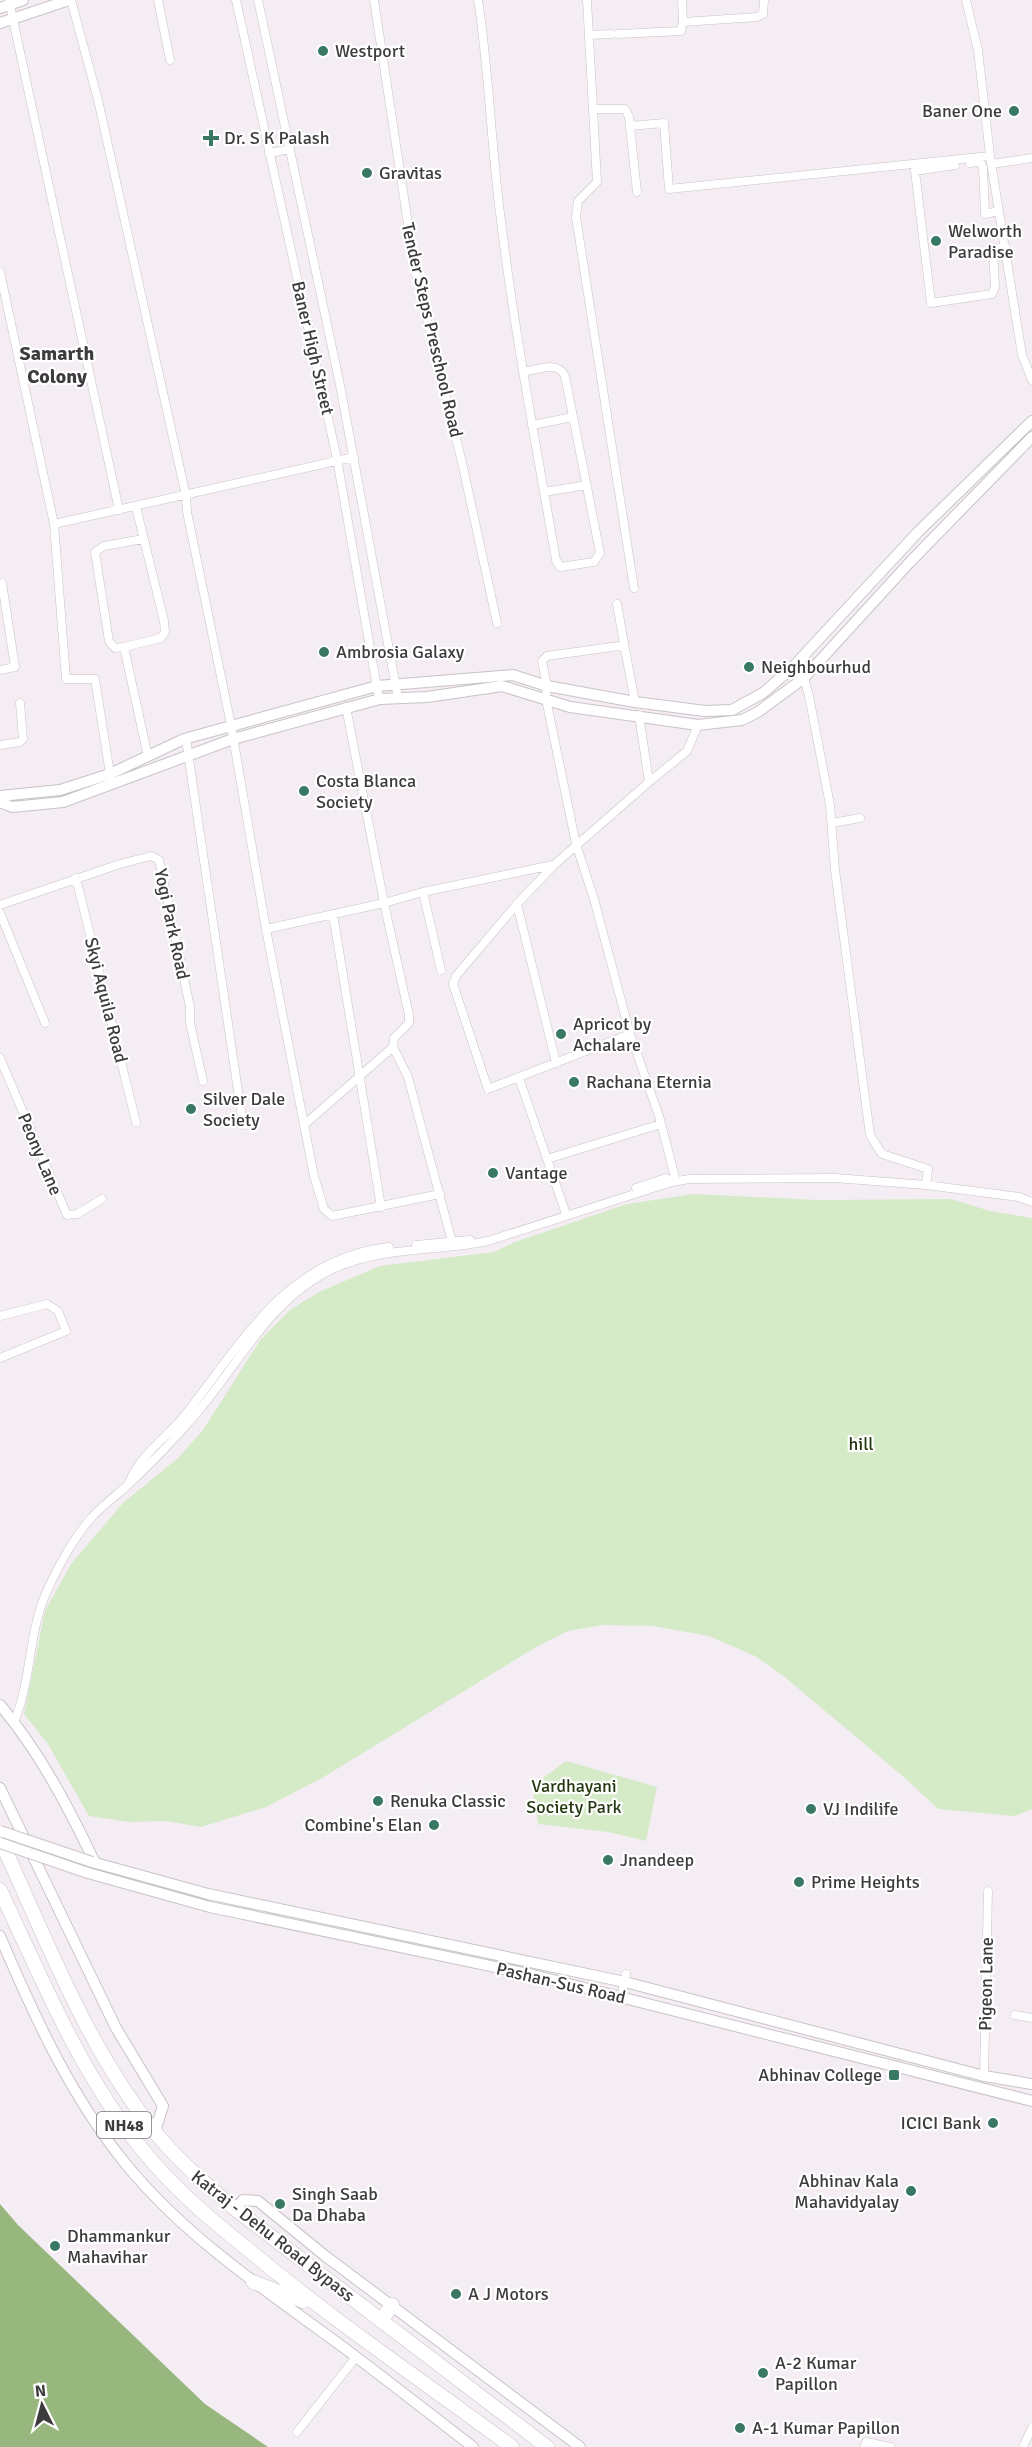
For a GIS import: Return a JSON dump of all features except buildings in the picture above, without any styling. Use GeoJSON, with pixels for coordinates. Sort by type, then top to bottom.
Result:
{"type":"FeatureCollection","features":[{"type":"Feature","properties":{"kind":"highway","name":"Katraj - Dehu Road Bypass"},"geometry":{"type":"LineString","coordinates":[[0,1841],[94,2038],[119,2080],[155,2131],[194,2175],[235,2209],[547,2447]]}},
{"type":"Feature","properties":{"kind":"highway","name":"Katraj - Dehu Road Bypass"},"geometry":{"type":"LineString","coordinates":[[0,1890],[75,2048],[101,2092],[142,2150],[179,2190],[316,2306],[512,2447]]}},
{"type":"Feature","properties":{"kind":"highway"},"geometry":{"type":"LineString","coordinates":[[253,2282],[316,2306]]}},
{"type":"Feature","properties":{"kind":"highway"},"geometry":{"type":"LineString","coordinates":[[381,2321],[392,2305]]}},
{"type":"Feature","properties":{"kind":"street"},"geometry":{"type":"LineString","coordinates":[[23,0],[6,4],[14,18],[119,510]]}},
{"type":"Feature","properties":{"kind":"street"},"geometry":{"type":"LineString","coordinates":[[0,23],[70,0],[98,100],[186,496],[187,512],[231,725],[266,929],[304,1125],[324,1209],[332,1216],[381,1208],[440,1194]]}},
{"type":"Feature","properties":{"kind":"street"},"geometry":{"type":"LineString","coordinates":[[159,0],[170,60]]}},
{"type":"Feature","properties":{"kind":"street","name":"Baner High Street"},"geometry":{"type":"LineString","coordinates":[[236,0],[338,459],[379,699]]}},
{"type":"Feature","properties":{"kind":"street","name":"Baner High Street"},"geometry":{"type":"LineString","coordinates":[[258,0],[354,457],[398,698]]}},
{"type":"Feature","properties":{"kind":"street","name":"Tender Steps Preschool Road"},"geometry":{"type":"LineString","coordinates":[[374,0],[415,270],[463,467],[497,623]]}},
{"type":"Feature","properties":{"kind":"street"},"geometry":{"type":"LineString","coordinates":[[478,0],[500,213],[523,372],[556,560],[560,567],[565,568],[594,562],[599,558],[600,553],[562,369],[556,366],[523,372]]}},
{"type":"Feature","properties":{"kind":"street"},"geometry":{"type":"LineString","coordinates":[[587,0],[597,182],[578,201],[576,217],[634,588]]}},
{"type":"Feature","properties":{"kind":"street"},"geometry":{"type":"LineString","coordinates":[[589,35],[681,31],[682,0]]}},
{"type":"Feature","properties":{"kind":"street"},"geometry":{"type":"LineString","coordinates":[[683,22],[757,17],[763,14],[764,0]]}},
{"type":"Feature","properties":{"kind":"street"},"geometry":{"type":"LineString","coordinates":[[966,0],[978,50],[991,160],[1022,355],[1032,380]]}},
{"type":"Feature","properties":{"kind":"street"},"geometry":{"type":"LineString","coordinates":[[593,109],[626,109],[637,192]]}},
{"type":"Feature","properties":{"kind":"street"},"geometry":{"type":"LineString","coordinates":[[630,126],[664,123],[669,189],[1032,158]]}},
{"type":"Feature","properties":{"kind":"street"},"geometry":{"type":"LineString","coordinates":[[269,153],[290,149]]}},
{"type":"Feature","properties":{"kind":"street"},"geometry":{"type":"LineString","coordinates":[[999,211],[985,214],[983,167],[980,162],[915,171],[931,303],[992,294],[995,287],[993,251],[1005,246]]}},
{"type":"Feature","properties":{"kind":"street"},"geometry":{"type":"LineString","coordinates":[[0,272],[54,524],[66,679],[95,679],[110,774]]}},
{"type":"Feature","properties":{"kind":"street"},"geometry":{"type":"LineString","coordinates":[[532,425],[573,417]]}},
{"type":"Feature","properties":{"kind":"street"},"geometry":{"type":"LineString","coordinates":[[0,796],[60,790],[110,774],[186,739],[377,686],[513,675],[547,686],[635,702],[705,711],[732,710],[763,693],[793,667],[918,532],[1032,421]]}},
{"type":"Feature","properties":{"kind":"street"},"geometry":{"type":"LineString","coordinates":[[0,802],[12,807],[63,802],[233,739],[379,699],[502,686],[570,706],[698,725],[742,720],[776,700],[804,678],[910,562],[1032,437]]}},
{"type":"Feature","properties":{"kind":"street"},"geometry":{"type":"LineString","coordinates":[[54,524],[354,457]]}},
{"type":"Feature","properties":{"kind":"street"},"geometry":{"type":"LineString","coordinates":[[544,492],[587,485]]}},
{"type":"Feature","properties":{"kind":"street"},"geometry":{"type":"LineString","coordinates":[[136,507],[144,539],[165,632],[161,638],[115,648],[109,641],[95,552],[104,546],[144,539]]}},
{"type":"Feature","properties":{"kind":"street"},"geometry":{"type":"LineString","coordinates":[[0,670],[15,667],[1,584]]}},
{"type":"Feature","properties":{"kind":"street"},"geometry":{"type":"LineString","coordinates":[[617,604],[635,702]]}},
{"type":"Feature","properties":{"kind":"street"},"geometry":{"type":"LineString","coordinates":[[625,649],[619,646],[547,657],[542,661],[547,686],[546,699],[576,844],[594,899],[630,1034],[661,1124],[674,1181]]}},
{"type":"Feature","properties":{"kind":"street"},"geometry":{"type":"LineString","coordinates":[[124,647],[148,757]]}},
{"type":"Feature","properties":{"kind":"street"},"geometry":{"type":"LineString","coordinates":[[793,667],[804,678],[832,823],[835,870],[870,1135],[882,1154],[928,1169],[926,1185]]}},
{"type":"Feature","properties":{"kind":"street"},"geometry":{"type":"LineString","coordinates":[[470,679],[478,689]]}},
{"type":"Feature","properties":{"kind":"street"},"geometry":{"type":"LineString","coordinates":[[0,745],[20,742],[23,739],[20,703]]}},
{"type":"Feature","properties":{"kind":"street"},"geometry":{"type":"LineString","coordinates":[[346,707],[384,903],[409,1015],[409,1023],[394,1038],[393,1047],[408,1077],[453,1242]]}},
{"type":"Feature","properties":{"kind":"street"},"geometry":{"type":"LineString","coordinates":[[639,715],[649,782]]}},
{"type":"Feature","properties":{"kind":"street"},"geometry":{"type":"LineString","coordinates":[[630,1034],[488,1089],[453,984],[456,976],[517,904],[554,865],[687,751],[698,725]]}},
{"type":"Feature","properties":{"kind":"street"},"geometry":{"type":"LineString","coordinates":[[186,739],[243,1125]]}},
{"type":"Feature","properties":{"kind":"street"},"geometry":{"type":"LineString","coordinates":[[832,823],[860,818]]}},
{"type":"Feature","properties":{"kind":"street","name":"Yogi Park Road"},"geometry":{"type":"LineString","coordinates":[[0,906],[76,878],[151,856],[159,860],[203,1081]]}},
{"type":"Feature","properties":{"kind":"street"},"geometry":{"type":"LineString","coordinates":[[266,929],[423,892],[554,865]]}},
{"type":"Feature","properties":{"kind":"street","name":"Skyi Aquila Road"},"geometry":{"type":"LineString","coordinates":[[76,878],[136,1122]]}},
{"type":"Feature","properties":{"kind":"street"},"geometry":{"type":"LineString","coordinates":[[423,892],[441,970]]}},
{"type":"Feature","properties":{"kind":"street"},"geometry":{"type":"LineString","coordinates":[[517,904],[556,1064]]}},
{"type":"Feature","properties":{"kind":"street"},"geometry":{"type":"LineString","coordinates":[[0,913],[45,1023]]}},
{"type":"Feature","properties":{"kind":"street"},"geometry":{"type":"LineString","coordinates":[[333,914],[381,1208]]}},
{"type":"Feature","properties":{"kind":"street"},"geometry":{"type":"LineString","coordinates":[[304,1125],[393,1047]]}},
{"type":"Feature","properties":{"kind":"street","name":"Peony Lane"},"geometry":{"type":"LineString","coordinates":[[0,1058],[67,1215],[77,1214],[102,1199]]}},
{"type":"Feature","properties":{"kind":"street"},"geometry":{"type":"LineString","coordinates":[[519,1078],[565,1211]]}},
{"type":"Feature","properties":{"kind":"street"},"geometry":{"type":"LineString","coordinates":[[547,1159],[661,1124]]}},
{"type":"Feature","properties":{"kind":"street"},"geometry":{"type":"LineString","coordinates":[[14,1722],[20,1708],[36,1621],[64,1557],[91,1518],[166,1449],[208,1401],[270,1316],[316,1278],[360,1258],[460,1247],[488,1241],[674,1181],[770,1180],[802,1176],[926,1185],[1019,1197],[1032,1202]]}},
{"type":"Feature","properties":{"kind":"street"},"geometry":{"type":"LineString","coordinates":[[128,1484],[134,1470],[179,1422],[275,1300],[296,1283],[318,1270],[366,1252],[481,1238],[666,1178],[674,1181]]}},
{"type":"Feature","properties":{"kind":"street"},"geometry":{"type":"LineString","coordinates":[[0,1316],[47,1304],[58,1311],[66,1331],[0,1358]]}},
{"type":"Feature","properties":{"kind":"street"},"geometry":{"type":"LineString","coordinates":[[0,1705],[14,1722],[57,1791],[84,1840],[91,1866]]}},
{"type":"Feature","properties":{"kind":"street"},"geometry":{"type":"LineString","coordinates":[[0,1788],[116,2028],[163,2106],[155,2131]]}},
{"type":"Feature","properties":{"kind":"street"},"geometry":{"type":"LineString","coordinates":[[0,1831],[91,1866]]}},
{"type":"Feature","properties":{"kind":"street"},"geometry":{"type":"LineString","coordinates":[[0,1841],[91,1866]]}},
{"type":"Feature","properties":{"kind":"street","name":"Pashan-Sus Road"},"geometry":{"type":"LineString","coordinates":[[91,1866],[208,1894],[626,1978],[984,2076],[1032,2084]]}},
{"type":"Feature","properties":{"kind":"street","name":"Pashan-Sus Road"},"geometry":{"type":"LineString","coordinates":[[91,1866],[210,1907],[521,1973],[1032,2101]]}},
{"type":"Feature","properties":{"kind":"street","name":"Pigeon Lane"},"geometry":{"type":"LineString","coordinates":[[984,2076],[988,1891]]}},
{"type":"Feature","properties":{"kind":"street"},"geometry":{"type":"LineString","coordinates":[[0,1936],[32,2011],[82,2104],[125,2163],[163,2205],[253,2282],[356,2357],[473,2447]]}},
{"type":"Feature","properties":{"kind":"street"},"geometry":{"type":"LineString","coordinates":[[0,1959],[15,1972]]}},
{"type":"Feature","properties":{"kind":"street"},"geometry":{"type":"LineString","coordinates":[[621,1998],[626,1978]]}},
{"type":"Feature","properties":{"kind":"street"},"geometry":{"type":"LineString","coordinates":[[1015,2015],[1032,2018]]}},
{"type":"Feature","properties":{"kind":"street"},"geometry":{"type":"LineString","coordinates":[[235,2209],[243,2200],[258,2201],[580,2447]]}},
{"type":"Feature","properties":{"kind":"street"},"geometry":{"type":"LineString","coordinates":[[297,2432],[356,2357]]}},
{"type":"Feature","properties":{"kind":"street"},"geometry":{"type":"LineString","coordinates":[[1023,2447],[1032,2428]]}},
{"type":"Feature","properties":{"kind":"street"},"geometry":{"type":"LineString","coordinates":[[864,2447],[866,2442],[890,2447]]}},
{"type":"Feature","properties":{"kind":"green space","name":"hill"},"geometry":{"type":"Polygon","coordinates":[[[694,1194],[818,1200],[951,1199],[990,1211],[1032,1218],[1032,1809],[1015,1816],[938,1809],[905,1778],[781,1674],[755,1656],[709,1636],[653,1626],[603,1625],[568,1631],[536,1647],[322,1778],[266,1807],[201,1827],[166,1821],[129,1822],[89,1816],[48,1744],[24,1714],[45,1611],[71,1564],[123,1503],[178,1458],[203,1430],[261,1339],[290,1310],[319,1292],[380,1266],[494,1252],[515,1242],[627,1204],[694,1194]]]}},
{"type":"Feature","properties":{"kind":"green space","name":"Vardhayani Society Park"},"geometry":{"type":"Polygon","coordinates":[[[566,1761],[657,1787],[646,1841],[608,1832],[538,1824],[532,1786],[566,1761]]]}},
{"type":"Feature","properties":{"kind":"green space"},"geometry":{"type":"Polygon","coordinates":[[[0,2204],[18,2225],[205,2404],[268,2447],[0,2447],[0,2204]]]}},
{"type":"Feature","properties":{"kind":"place","name":"Westport"},"geometry":{"type":"Point","coordinates":[323,51]}},
{"type":"Feature","properties":{"kind":"place","name":"Baner One"},"geometry":{"type":"Point","coordinates":[1014,111]}},
{"type":"Feature","properties":{"kind":"place","name":"Dr. S K Palash"},"geometry":{"type":"Point","coordinates":[211,138]}},
{"type":"Feature","properties":{"kind":"place","name":"Gravitas"},"geometry":{"type":"Point","coordinates":[367,173]}},
{"type":"Feature","properties":{"kind":"place","name":"Welworth Paradise"},"geometry":{"type":"Point","coordinates":[936,241]}},
{"type":"Feature","properties":{"kind":"place","name":"Ambrosia Galaxy"},"geometry":{"type":"Point","coordinates":[324,652]}},
{"type":"Feature","properties":{"kind":"place","name":"Neighbourhud"},"geometry":{"type":"Point","coordinates":[749,667]}},
{"type":"Feature","properties":{"kind":"place","name":"Costa Blanca Society"},"geometry":{"type":"Point","coordinates":[304,791]}},
{"type":"Feature","properties":{"kind":"place","name":"Apricot by Achalare"},"geometry":{"type":"Point","coordinates":[561,1034]}},
{"type":"Feature","properties":{"kind":"place","name":"Rachana Eternia"},"geometry":{"type":"Point","coordinates":[574,1082]}},
{"type":"Feature","properties":{"kind":"place","name":"Silver Dale Society"},"geometry":{"type":"Point","coordinates":[191,1109]}},
{"type":"Feature","properties":{"kind":"place","name":"Vantage"},"geometry":{"type":"Point","coordinates":[493,1173]}},
{"type":"Feature","properties":{"kind":"place","name":"Renuka Classic"},"geometry":{"type":"Point","coordinates":[378,1801]}},
{"type":"Feature","properties":{"kind":"place","name":"VJ Indilife"},"geometry":{"type":"Point","coordinates":[811,1809]}},
{"type":"Feature","properties":{"kind":"place","name":"Combine's Elan"},"geometry":{"type":"Point","coordinates":[434,1825]}},
{"type":"Feature","properties":{"kind":"place","name":"Jnandeep"},"geometry":{"type":"Point","coordinates":[608,1860]}},
{"type":"Feature","properties":{"kind":"place","name":"Prime Heights"},"geometry":{"type":"Point","coordinates":[799,1882]}},
{"type":"Feature","properties":{"kind":"place","name":"Abhinav College"},"geometry":{"type":"Point","coordinates":[894,2075]}},
{"type":"Feature","properties":{"kind":"place","name":"ICICI Bank"},"geometry":{"type":"Point","coordinates":[993,2123]}},
{"type":"Feature","properties":{"kind":"place","name":"Abhinav Kala Mahavidyalay"},"geometry":{"type":"Point","coordinates":[911,2191]}},
{"type":"Feature","properties":{"kind":"place","name":"Singh Saab Da Dhaba"},"geometry":{"type":"Point","coordinates":[280,2204]}},
{"type":"Feature","properties":{"kind":"place","name":"Dhammankur Mahavihar"},"geometry":{"type":"Point","coordinates":[55,2246]}},
{"type":"Feature","properties":{"kind":"place","name":"A J Motors"},"geometry":{"type":"Point","coordinates":[456,2294]}},
{"type":"Feature","properties":{"kind":"place","name":"A-2 Kumar Papillon"},"geometry":{"type":"Point","coordinates":[763,2373]}},
{"type":"Feature","properties":{"kind":"place","name":"A-1 Kumar Papillon"},"geometry":{"type":"Point","coordinates":[740,2428]}},
{"type":"Feature","properties":{"kind":"district","name":"Samarth Colony"},"geometry":{"type":"Point","coordinates":[57,364]}}]}
